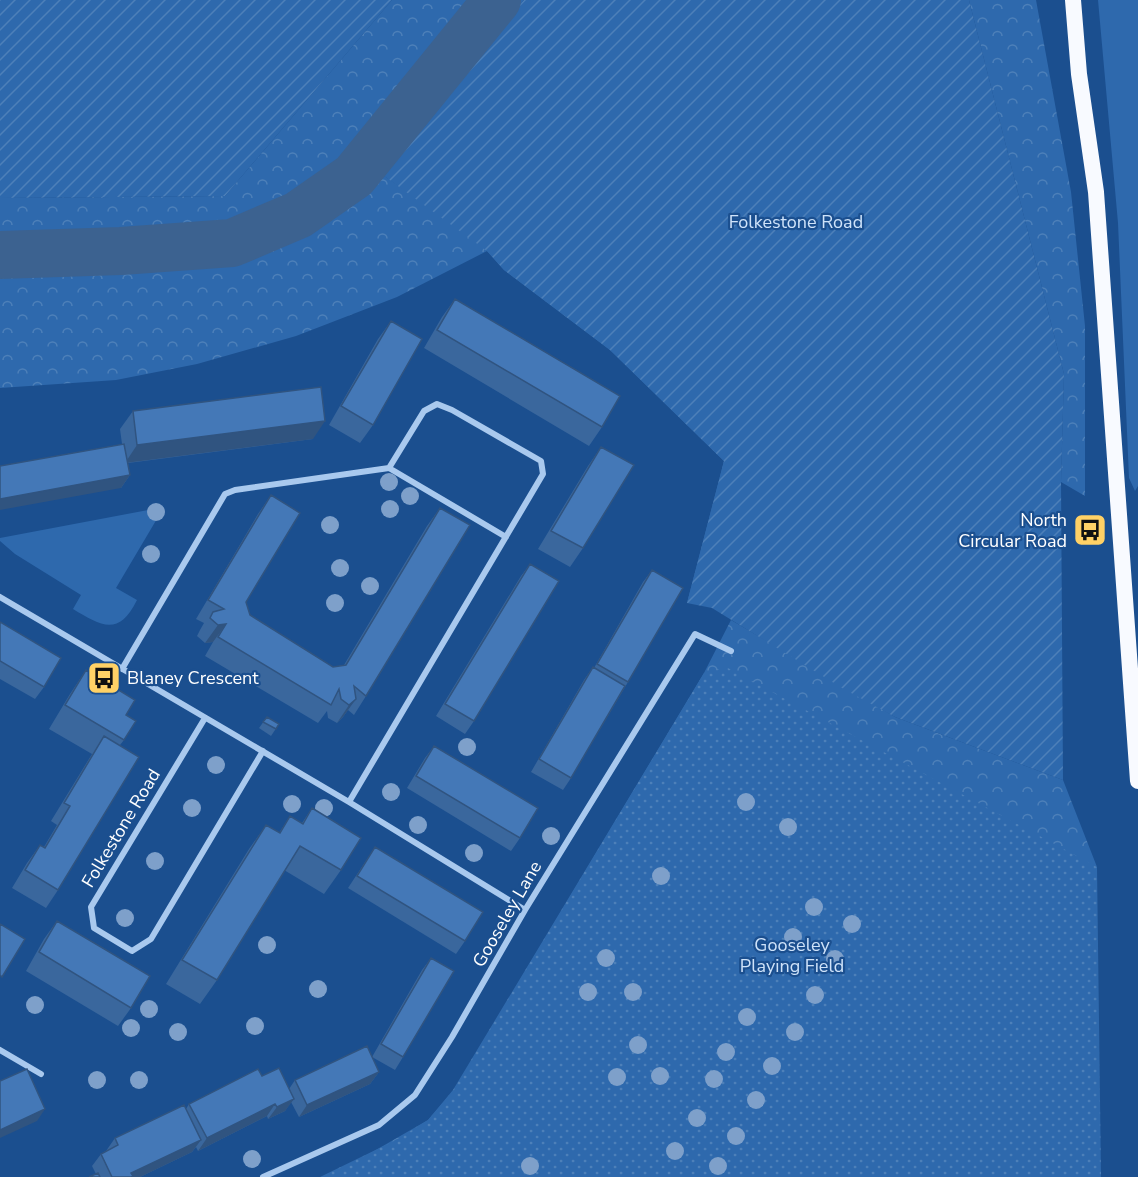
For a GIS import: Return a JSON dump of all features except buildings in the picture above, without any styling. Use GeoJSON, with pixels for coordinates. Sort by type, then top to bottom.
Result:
{"type":"FeatureCollection","features":[{"type":"Feature","properties":{"kind":"highway"},"geometry":{"type":"LineString","coordinates":[[1063,0],[1079,74]]}},
{"type":"Feature","properties":{"kind":"highway"},"geometry":{"type":"LineString","coordinates":[[1073,0],[1079,74],[1096,192],[1138,781]]}},
{"type":"Feature","properties":{"kind":"street"},"geometry":{"type":"LineString","coordinates":[[350,802],[543,474],[541,462],[452,410],[437,404],[424,411],[389,468]]}},
{"type":"Feature","properties":{"kind":"street"},"geometry":{"type":"LineString","coordinates":[[122,669],[225,494],[235,490],[389,468],[506,537]]}},
{"type":"Feature","properties":{"kind":"street"},"geometry":{"type":"LineString","coordinates":[[0,597],[350,802],[525,910]]}},
{"type":"Feature","properties":{"kind":"street","name":"Gooseley Lane"},"geometry":{"type":"LineString","coordinates":[[263,1177],[379,1125],[415,1095],[453,1037],[525,910],[695,633],[731,651]]}},
{"type":"Feature","properties":{"kind":"street","name":"Folkestone Road"},"geometry":{"type":"LineString","coordinates":[[206,718],[91,907],[94,928],[132,951],[151,939],[263,751]]}},
{"type":"Feature","properties":{"kind":"street"},"geometry":{"type":"LineString","coordinates":[[0,1050],[41,1074]]}},
{"type":"Feature","properties":{"kind":"green space"},"geometry":{"type":"Polygon","coordinates":[[[0,0],[392,0],[225,196],[0,198],[0,0]]]}},
{"type":"Feature","properties":{"kind":"green space"},"geometry":{"type":"Polygon","coordinates":[[[392,0],[524,0],[380,173],[567,303],[742,465],[687,603],[724,461],[610,350],[504,270],[487,251],[397,297],[296,336],[197,364],[116,380],[0,388],[0,198],[225,196],[392,0]]]}},
{"type":"Feature","properties":{"kind":"green space","name":"Folkestone Road"},"geometry":{"type":"Polygon","coordinates":[[[524,0],[969,0],[1064,374],[1061,482],[1063,780],[895,717],[842,688],[712,608],[687,603],[724,461],[610,350],[504,270],[487,251],[380,173],[524,0]]]}},
{"type":"Feature","properties":{"kind":"green space"},"geometry":{"type":"Polygon","coordinates":[[[969,0],[1036,0],[1071,192],[1085,326],[1085,496],[1061,482],[1064,374],[969,0]]]}},
{"type":"Feature","properties":{"kind":"green space"},"geometry":{"type":"Polygon","coordinates":[[[1098,0],[1138,0],[1138,486],[1135,491],[1129,478],[1118,223],[1098,0]]]}},
{"type":"Feature","properties":{"kind":"green space"},"geometry":{"type":"Polygon","coordinates":[[[164,507],[116,588],[137,600],[130,612],[116,624],[109,625],[92,620],[73,609],[81,595],[15,554],[0,541],[0,538],[164,507]]]}},
{"type":"Feature","properties":{"kind":"green space"},"geometry":{"type":"Polygon","coordinates":[[[731,620],[895,717],[1063,780],[1097,867],[703,746],[456,1152],[329,1177],[428,1120],[454,1090],[704,673],[731,620]]]}},
{"type":"Feature","properties":{"kind":"green space","name":"Gooseley Playing Field"},"geometry":{"type":"Polygon","coordinates":[[[726,667],[1097,867],[1101,1177],[320,1177],[396,1140],[428,1120],[453,1090],[704,673],[726,667]]]}},
{"type":"Feature","properties":{"kind":"waterway"},"geometry":{"type":"LineString","coordinates":[[0,255],[121,251],[232,243],[298,215],[354,176],[497,0]]}},
{"type":"Feature","properties":{"kind":"place","name":"North Circular Road"},"geometry":{"type":"Point","coordinates":[1090,530]}},
{"type":"Feature","properties":{"kind":"place","name":"Blaney Crescent"},"geometry":{"type":"Point","coordinates":[104,678]}}]}
